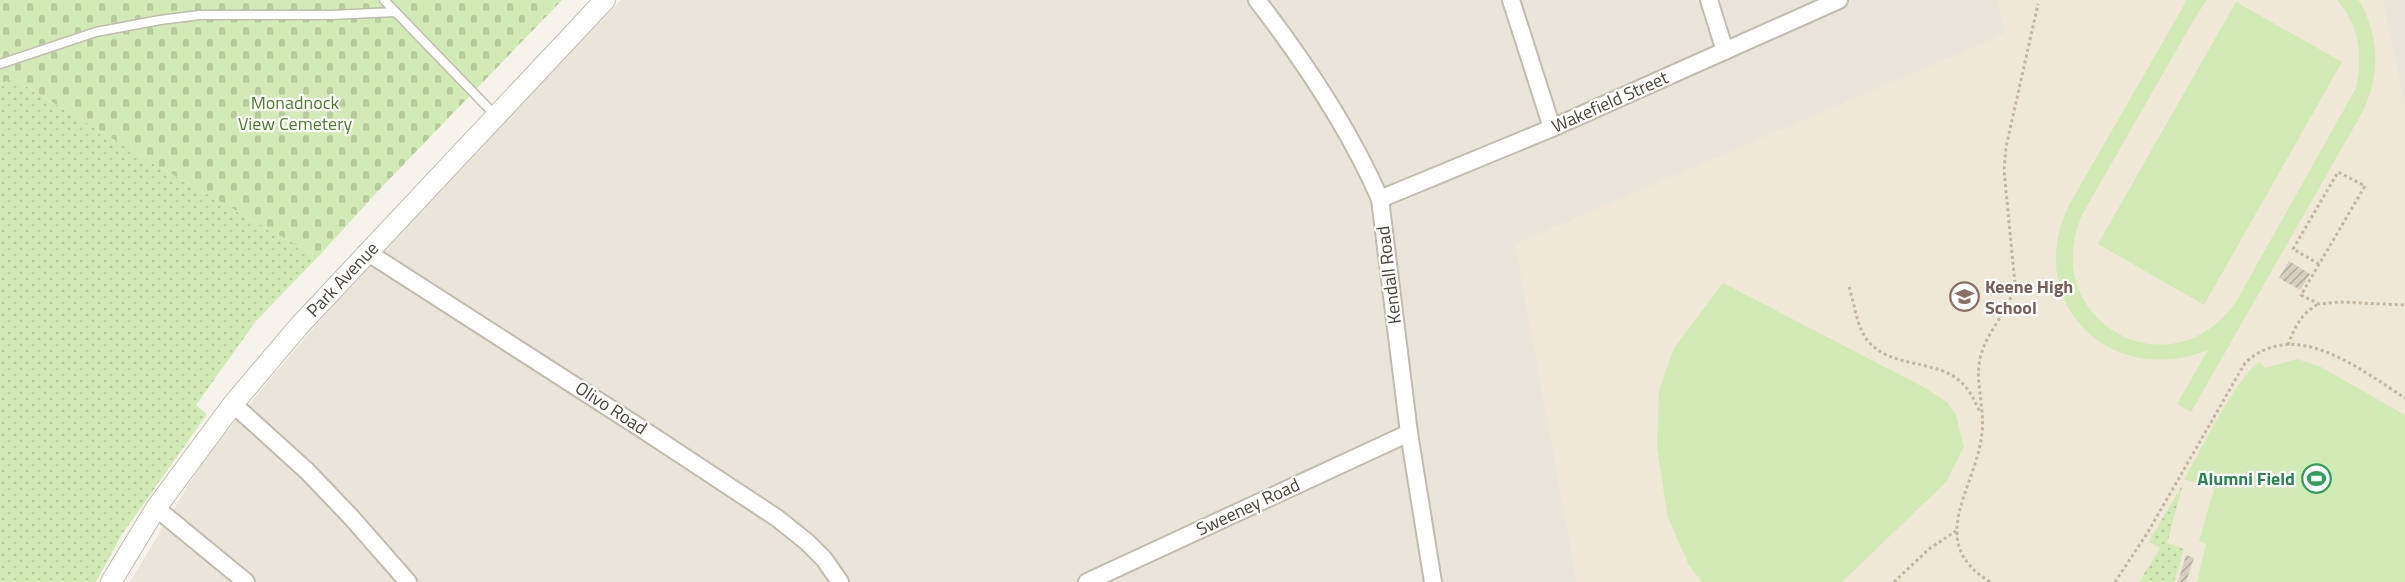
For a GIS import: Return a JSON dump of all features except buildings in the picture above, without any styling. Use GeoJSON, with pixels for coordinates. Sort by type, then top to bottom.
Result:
{"type":"FeatureCollection","features":[{"type":"Feature","properties":{"kind":"street","name":"Park Avenue"},"geometry":{"type":"LineString","coordinates":[[111,582],[156,508],[233,404],[299,326],[605,0]]}},
{"type":"Feature","properties":{"kind":"street","name":"Kendall Road"},"geometry":{"type":"LineString","coordinates":[[1257,0],[1321,92],[1366,169],[1380,199],[1409,433],[1433,582]]}},
{"type":"Feature","properties":{"kind":"street"},"geometry":{"type":"LineString","coordinates":[[1511,0],[1552,128]]}},
{"type":"Feature","properties":{"kind":"street"},"geometry":{"type":"LineString","coordinates":[[1709,0],[1725,51]]}},
{"type":"Feature","properties":{"kind":"street","name":"Wakefield Street"},"geometry":{"type":"LineString","coordinates":[[1380,199],[1552,128],[1839,0]]}},
{"type":"Feature","properties":{"kind":"street","name":"Olivo Road"},"geometry":{"type":"LineString","coordinates":[[367,252],[777,518],[813,547],[840,582]]}},
{"type":"Feature","properties":{"kind":"street"},"geometry":{"type":"LineString","coordinates":[[233,404],[307,471],[408,582]]}},
{"type":"Feature","properties":{"kind":"street","name":"Sweeney Road"},"geometry":{"type":"LineString","coordinates":[[1096,580],[1409,433]]}},
{"type":"Feature","properties":{"kind":"street"},"geometry":{"type":"LineString","coordinates":[[156,508],[246,582]]}},
{"type":"Feature","properties":{"kind":"lane"},"geometry":{"type":"LineString","coordinates":[[384,0],[495,115]]}},
{"type":"Feature","properties":{"kind":"lane"},"geometry":{"type":"LineString","coordinates":[[0,64],[96,32],[160,20],[200,15],[330,15],[395,12]]}},
{"type":"Feature","properties":{"kind":"path"},"geometry":{"type":"LineString","coordinates":[[1990,582],[1978,575],[1963,559],[1956,531],[1980,447],[1982,416],[1978,377],[1980,358],[2010,302],[2015,284],[2004,170],[2006,147],[2038,4]]}},
{"type":"Feature","properties":{"kind":"path"},"geometry":{"type":"LineString","coordinates":[[2319,264],[2293,249],[2338,172],[2365,186],[2301,295],[2318,304],[2405,305]]}},
{"type":"Feature","properties":{"kind":"path"},"geometry":{"type":"LineString","coordinates":[[1849,287],[1867,340],[1900,360],[1948,373],[1963,383],[1982,416]]}},
{"type":"Feature","properties":{"kind":"path"},"geometry":{"type":"LineString","coordinates":[[2288,345],[2294,328],[2302,316],[2318,304]]}},
{"type":"Feature","properties":{"kind":"path"},"geometry":{"type":"LineString","coordinates":[[2115,582],[2148,532],[2250,357],[2271,348],[2288,345],[2310,346],[2340,358],[2405,398]]}},
{"type":"Feature","properties":{"kind":"path"},"geometry":{"type":"LineString","coordinates":[[1893,582],[1929,549],[1956,531]]}},
{"type":"Feature","properties":{"kind":"shaded area"},"geometry":{"type":"Polygon","coordinates":[[[621,0],[2405,0],[2405,582],[130,582],[204,459],[270,379],[384,246],[621,0]]]}},
{"type":"Feature","properties":{"kind":"shaded area","name":"Keene High School"},"geometry":{"type":"Polygon","coordinates":[[[1997,0],[2383,0],[2405,105],[2405,582],[1577,582],[1515,244],[2006,33],[1997,0]]]}},
{"type":"Feature","properties":{"kind":"green space","name":"Monadnock View Cemetery"},"geometry":{"type":"Polygon","coordinates":[[[0,0],[562,0],[379,190],[318,257],[154,164],[13,78],[0,84],[0,0]]]}},
{"type":"Feature","properties":{"kind":"green space"},"geometry":{"type":"Polygon","coordinates":[[[2187,0],[2207,0],[2083,213],[2073,251],[2077,285],[2093,313],[2117,333],[2147,343],[2179,343],[2210,329],[2237,300],[2356,88],[2359,64],[2358,42],[2351,20],[2337,0],[2358,0],[2360,2],[2371,29],[2375,56],[2373,84],[2363,111],[2191,412],[2177,404],[2208,350],[2172,359],[2138,357],[2108,347],[2084,329],[2066,304],[2057,274],[2057,241],[2069,205],[2187,0]]]}},
{"type":"Feature","properties":{"kind":"green space"},"geometry":{"type":"Polygon","coordinates":[[[2236,2],[2342,62],[2204,305],[2098,244],[2236,2]]]}},
{"type":"Feature","properties":{"kind":"green space"},"geometry":{"type":"Polygon","coordinates":[[[13,78],[154,164],[318,257],[256,321],[196,405],[207,414],[121,536],[96,582],[0,582],[0,84],[13,78]]]}},
{"type":"Feature","properties":{"kind":"green space"},"geometry":{"type":"Polygon","coordinates":[[[1723,283],[1927,389],[1948,403],[1956,415],[1964,447],[1946,482],[1842,582],[1702,582],[1689,565],[1668,518],[1657,448],[1659,390],[1674,348],[1723,283]]]}},
{"type":"Feature","properties":{"kind":"green space","name":"Alumni Field"},"geometry":{"type":"Polygon","coordinates":[[[2297,359],[2319,366],[2405,415],[2405,582],[2197,582],[2206,544],[2199,541],[2214,489],[2184,479],[2218,417],[2249,372],[2259,362],[2265,368],[2297,359]]]}},
{"type":"Feature","properties":{"kind":"green space"},"geometry":{"type":"Polygon","coordinates":[[[2183,484],[2167,543],[2184,549],[2174,582],[2139,582],[2160,548],[2149,541],[2183,484]]]}},
{"type":"Feature","properties":{"kind":"place","name":"Keene High School"},"geometry":{"type":"Point","coordinates":[1964,297]}},
{"type":"Feature","properties":{"kind":"place","name":"Alumni Field"},"geometry":{"type":"Point","coordinates":[2316,479]}}]}
